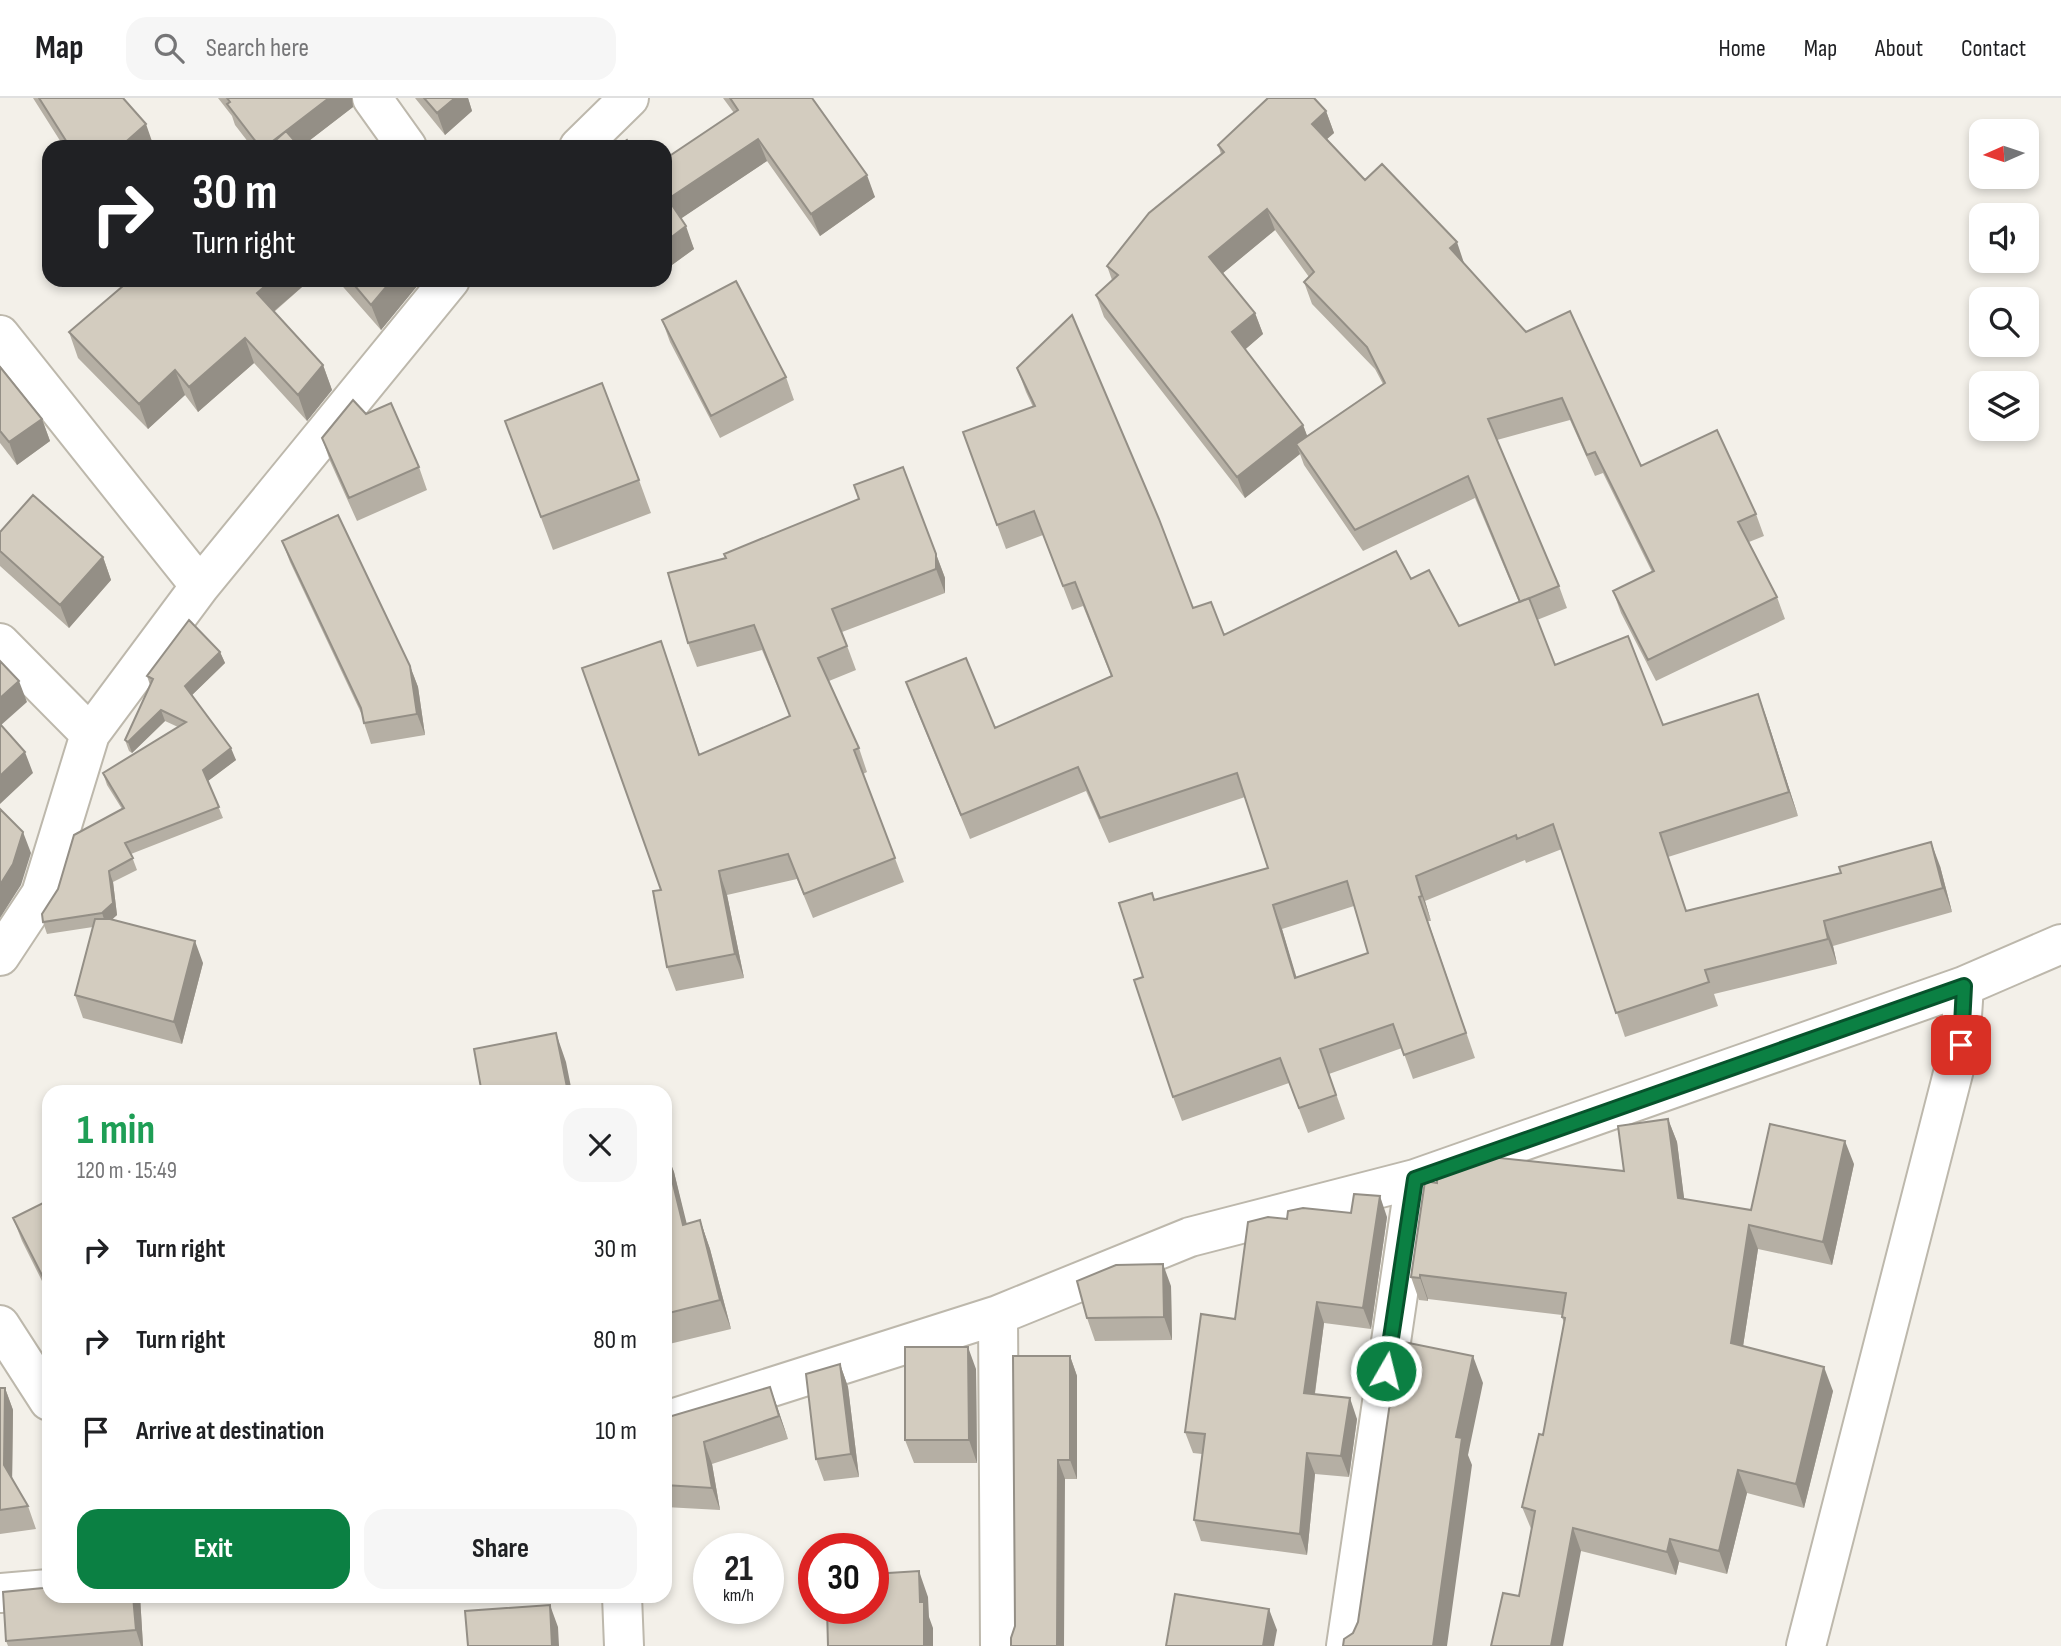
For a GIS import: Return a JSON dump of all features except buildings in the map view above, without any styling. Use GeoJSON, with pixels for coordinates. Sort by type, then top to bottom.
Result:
{"type":"FeatureCollection","features":[{"type":"Feature","properties":{"kind":"street"},"geometry":{"type":"LineString","coordinates":[[372,98],[402,140]]}},
{"type":"Feature","properties":{"kind":"street"},"geometry":{"type":"LineString","coordinates":[[586,140],[629,98]]}},
{"type":"Feature","properties":{"kind":"street"},"geometry":{"type":"LineString","coordinates":[[0,956],[41,894],[90,734],[200,586],[444,287]]}},
{"type":"Feature","properties":{"kind":"street"},"geometry":{"type":"LineString","coordinates":[[0,335],[200,586]]}},
{"type":"Feature","properties":{"kind":"street"},"geometry":{"type":"LineString","coordinates":[[0,643],[90,734]]}},
{"type":"Feature","properties":{"kind":"street"},"geometry":{"type":"LineString","coordinates":[[672,1419],[998,1315],[1190,1237],[1415,1179],[1964,986],[2061,944]]}},
{"type":"Feature","properties":{"kind":"street"},"geometry":{"type":"LineString","coordinates":[[1806,1646],[1961,1045],[1964,986]]}},
{"type":"Feature","properties":{"kind":"street"},"geometry":{"type":"LineString","coordinates":[[1346,1646],[1415,1179]]}},
{"type":"Feature","properties":{"kind":"street"},"geometry":{"type":"LineString","coordinates":[[998,1315],[1000,1646]]}},
{"type":"Feature","properties":{"kind":"street"},"geometry":{"type":"LineString","coordinates":[[0,1325],[42,1390]]}},
{"type":"Feature","properties":{"kind":"street"},"geometry":{"type":"LineString","coordinates":[[0,1593],[42,1590]]}},
{"type":"Feature","properties":{"kind":"street"},"geometry":{"type":"LineString","coordinates":[[622,1603],[624,1646]]}},
{"type":"Feature","properties":{"kind":"route"},"geometry":{"type":"LineString","coordinates":[[1386,1371],[1415,1179],[1964,986],[1961,1045]]}}]}
